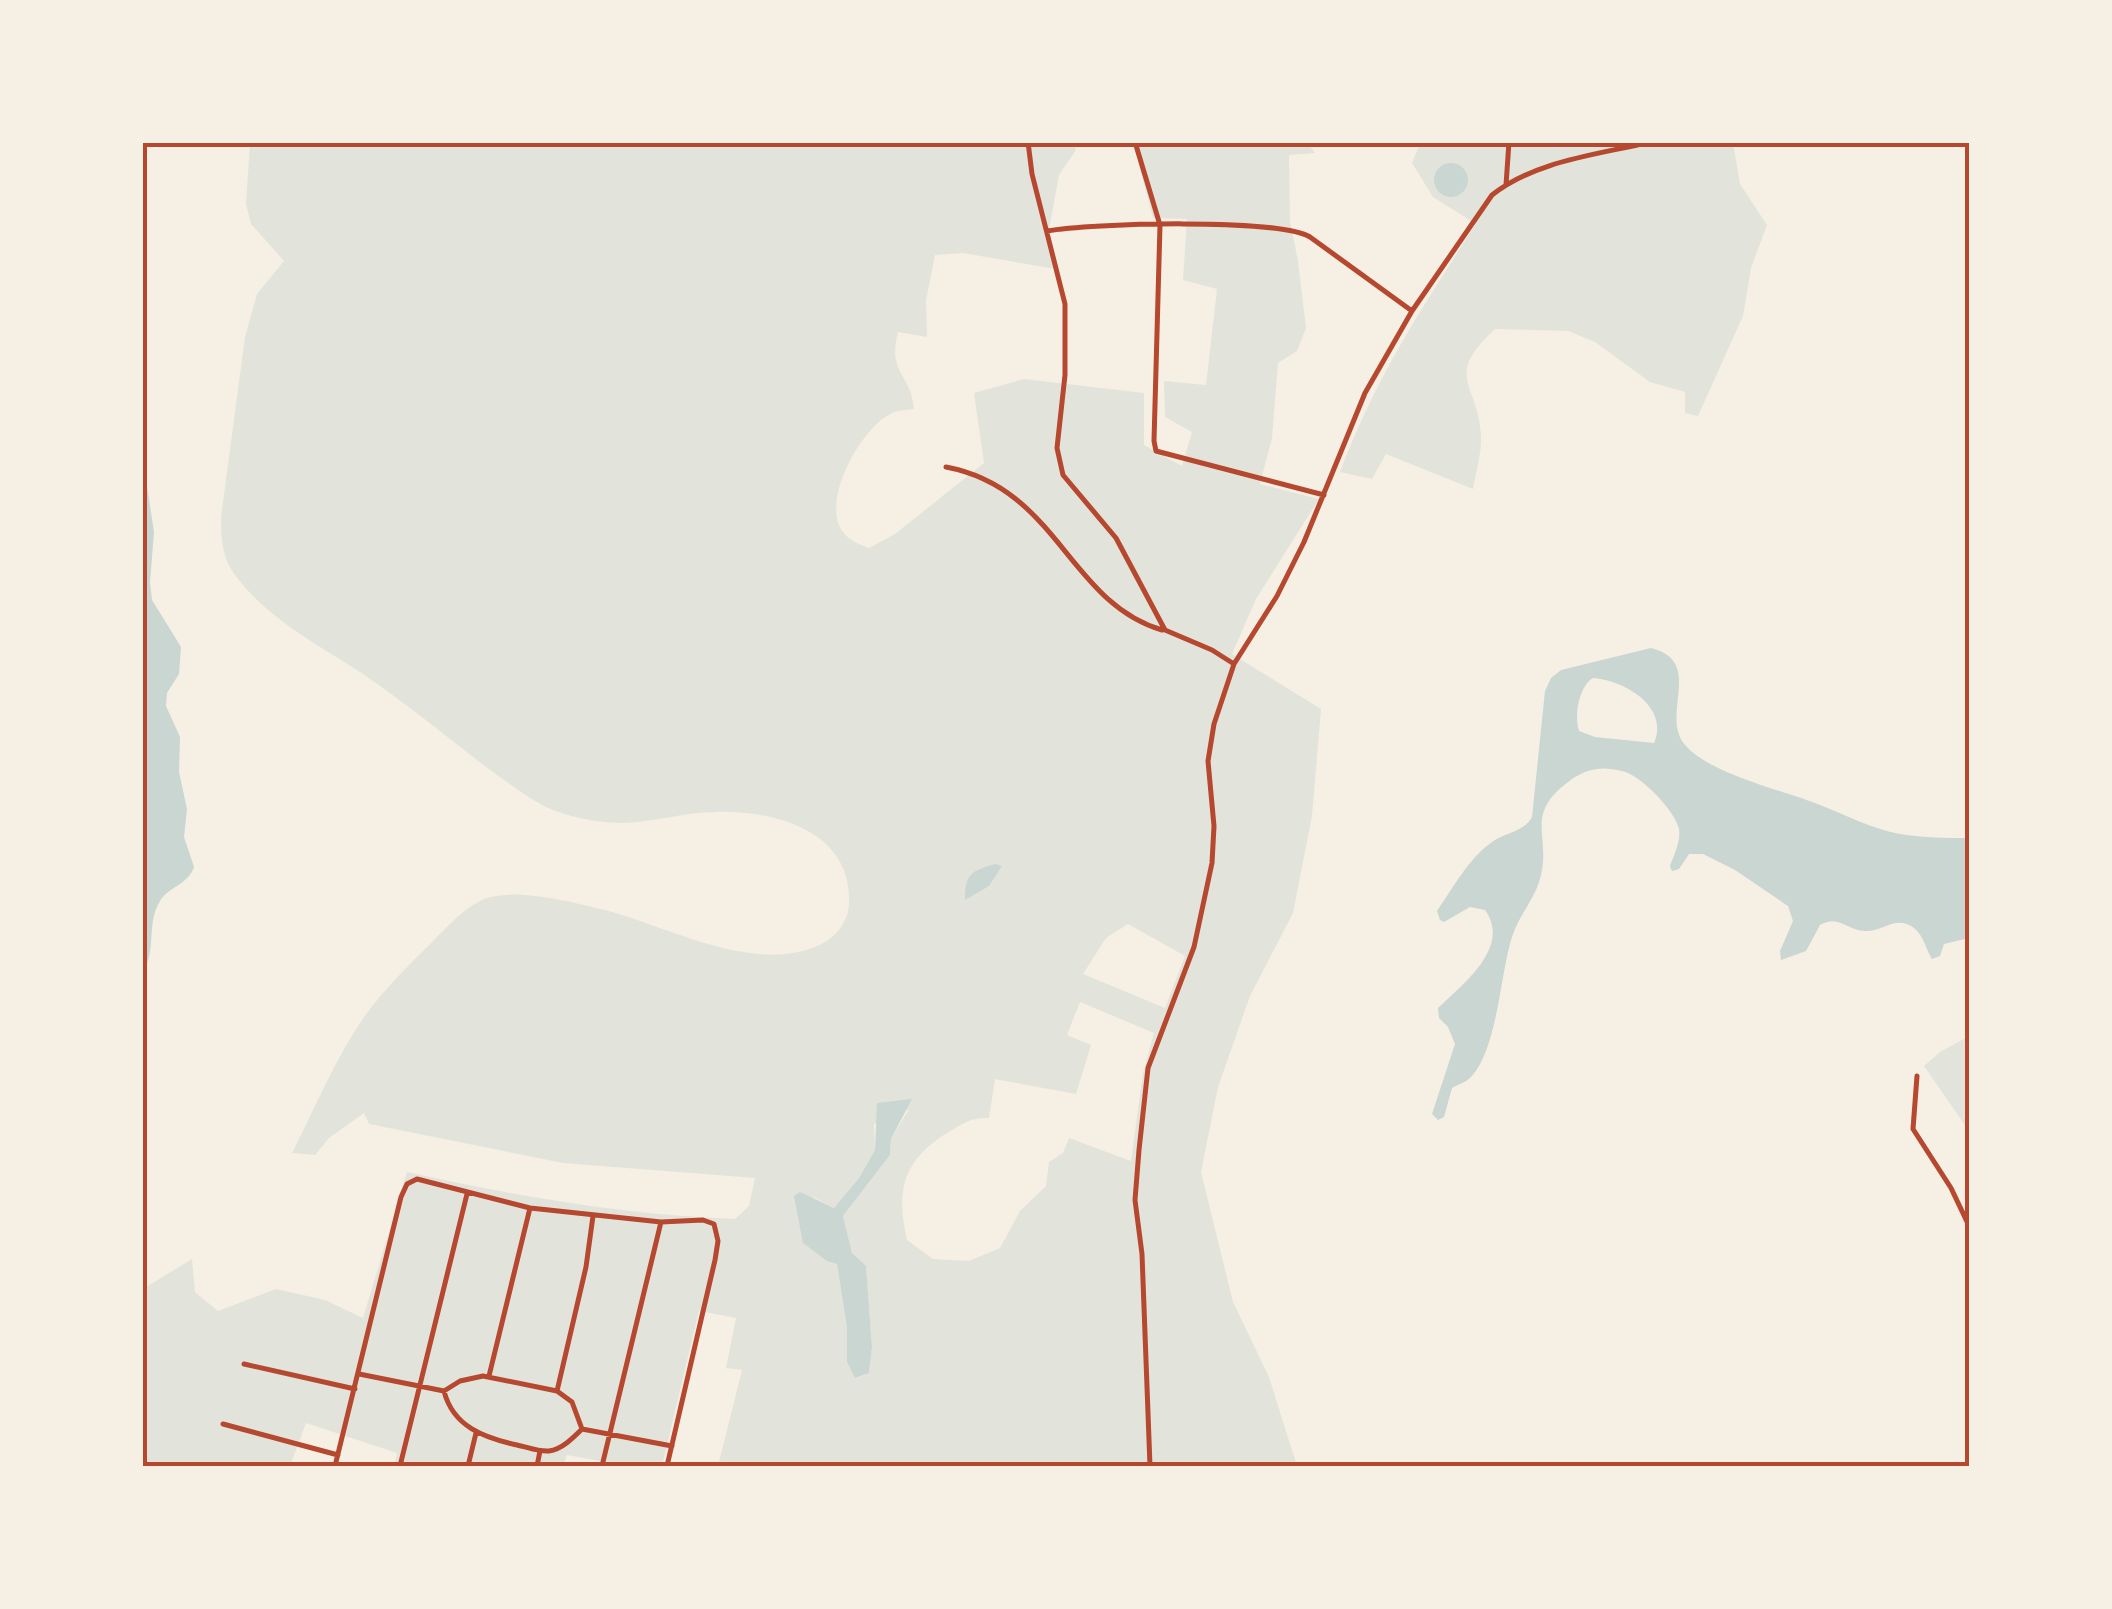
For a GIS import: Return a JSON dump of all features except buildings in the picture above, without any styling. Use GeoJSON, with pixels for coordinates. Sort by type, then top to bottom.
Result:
{"type":"FeatureCollection","features":[{"type":"Feature","properties":{"kind":"street"},"geometry":{"type":"LineString","coordinates":[[1028,142],[1066,314],[1065,375],[1057,448],[1060,469],[1116,538],[1165,630]]}},
{"type":"Feature","properties":{"kind":"street"},"geometry":{"type":"LineString","coordinates":[[1134,142],[1160,226],[1156,451],[1324,495]]}},
{"type":"Feature","properties":{"kind":"street"},"geometry":{"type":"LineString","coordinates":[[1506,184],[1509,142]]}},
{"type":"Feature","properties":{"kind":"street"},"geometry":{"type":"LineString","coordinates":[[1150,1466],[1142,1254],[1135,1200],[1145,1089],[1153,1052],[1194,947],[1212,863],[1215,838],[1209,748],[1234,664],[1286,579],[1364,393],[1412,310],[1492,195],[1542,167],[1650,142]]}},
{"type":"Feature","properties":{"kind":"street"},"geometry":{"type":"LineString","coordinates":[[1047,230],[1160,226],[1298,230],[1412,310]]}},
{"type":"Feature","properties":{"kind":"street"},"geometry":{"type":"LineString","coordinates":[[946,467],[1004,488],[1035,514],[1108,600],[1130,615],[1212,650],[1234,664]]}},
{"type":"Feature","properties":{"kind":"street"},"geometry":{"type":"LineString","coordinates":[[1917,1076],[1913,1126],[1970,1228]]}},
{"type":"Feature","properties":{"kind":"street"},"geometry":{"type":"LineString","coordinates":[[335,1466],[406,1184],[417,1180],[530,1208],[714,1224],[718,1240],[667,1466]]}},
{"type":"Feature","properties":{"kind":"street"},"geometry":{"type":"LineString","coordinates":[[400,1466],[468,1194]]}},
{"type":"Feature","properties":{"kind":"street"},"geometry":{"type":"LineString","coordinates":[[489,1376],[530,1208]]}},
{"type":"Feature","properties":{"kind":"street"},"geometry":{"type":"LineString","coordinates":[[557,1392],[586,1267],[593,1216]]}},
{"type":"Feature","properties":{"kind":"street"},"geometry":{"type":"LineString","coordinates":[[602,1466],[661,1222]]}},
{"type":"Feature","properties":{"kind":"street"},"geometry":{"type":"LineString","coordinates":[[244,1364],[355,1389]]}},
{"type":"Feature","properties":{"kind":"street"},"geometry":{"type":"LineString","coordinates":[[359,1374],[444,1392],[468,1378],[489,1376],[557,1392],[572,1402],[582,1429]]}},
{"type":"Feature","properties":{"kind":"street"},"geometry":{"type":"LineString","coordinates":[[444,1392],[451,1407],[476,1434],[540,1450],[560,1447],[582,1429],[672,1446]]}},
{"type":"Feature","properties":{"kind":"street"},"geometry":{"type":"LineString","coordinates":[[223,1424],[338,1455]]}},
{"type":"Feature","properties":{"kind":"street"},"geometry":{"type":"LineString","coordinates":[[468,1466],[476,1434]]}},
{"type":"Feature","properties":{"kind":"street"},"geometry":{"type":"LineString","coordinates":[[537,1466],[540,1450]]}},
{"type":"Feature","properties":{"kind":"shaded area"},"geometry":{"type":"Polygon","coordinates":[[[250,143],[1073,143],[1076,150],[1059,175],[1047,241],[1055,269],[963,253],[935,255],[926,301],[927,337],[898,332],[895,346],[897,365],[914,409],[892,413],[868,433],[849,463],[837,496],[841,530],[851,540],[869,548],[895,534],[984,463],[974,393],[1024,379],[1144,393],[1144,445],[1182,466],[1192,432],[1165,417],[1164,381],[1206,385],[1217,289],[1183,280],[1187,219],[1153,218],[1133,143],[1308,143],[1315,153],[1289,155],[1290,221],[1306,328],[1297,351],[1278,363],[1272,438],[1260,484],[1319,499],[1256,599],[1232,654],[1321,709],[1312,816],[1293,913],[1250,996],[1218,1087],[1201,1172],[1233,1302],[1269,1377],[1297,1466],[718,1466],[742,1370],[726,1368],[736,1318],[699,1311],[662,1466],[626,1466],[567,1455],[563,1466],[394,1466],[397,1453],[306,1423],[290,1466],[143,1466],[143,1289],[192,1259],[195,1292],[218,1311],[276,1289],[325,1300],[363,1318],[407,1172],[611,1209],[735,1219],[749,1206],[755,1178],[563,1163],[369,1124],[364,1113],[329,1138],[315,1155],[292,1153],[364,1017],[461,914],[491,897],[533,896],[605,910],[716,946],[774,955],[801,951],[827,941],[836,934],[849,909],[847,878],[838,858],[824,842],[785,821],[762,815],[715,812],[607,822],[572,816],[540,804],[368,677],[287,625],[250,593],[227,561],[221,517],[245,337],[257,294],[284,261],[251,224],[246,204],[250,143]],[[1128,924],[1106,938],[1083,974],[1165,1008],[1185,956],[1128,924]],[[1080,1002],[1067,1035],[1091,1045],[1076,1094],[995,1079],[989,1118],[972,1120],[947,1133],[920,1155],[912,1167],[903,1192],[907,1240],[933,1259],[969,1261],[1000,1248],[1020,1211],[1046,1186],[1049,1162],[1063,1153],[1069,1138],[1131,1161],[1143,1073],[1154,1033],[1080,1002]],[[909,1109],[874,1124],[875,1150],[859,1178],[834,1208],[813,1197],[837,1264],[847,1328],[847,1362],[856,1378],[869,1373],[872,1347],[866,1267],[852,1253],[843,1216],[890,1155],[891,1139],[909,1109]]]}},
{"type":"Feature","properties":{"kind":"shaded area"},"geometry":{"type":"Polygon","coordinates":[[[1416,143],[1733,143],[1740,184],[1767,225],[1751,268],[1743,316],[1698,416],[1685,413],[1685,392],[1650,382],[1595,342],[1568,331],[1495,329],[1470,358],[1467,370],[1481,435],[1473,489],[1386,454],[1372,479],[1340,472],[1384,375],[1476,224],[1433,197],[1412,163],[1419,146],[1416,143]]]}},
{"type":"Feature","properties":{"kind":"shaded area"},"geometry":{"type":"Polygon","coordinates":[[[1451,163],[1463,168],[1468,180],[1463,192],[1451,197],[1439,192],[1434,180],[1439,168],[1451,163]]]}},
{"type":"Feature","properties":{"kind":"shaded area"},"geometry":{"type":"Polygon","coordinates":[[[143,460],[154,532],[152,600],[181,647],[179,674],[167,693],[166,706],[180,737],[179,772],[187,809],[184,837],[194,867],[160,901],[143,972],[143,460]]]}},
{"type":"Feature","properties":{"kind":"shaded area"},"geometry":{"type":"Polygon","coordinates":[[[1651,648],[1667,655],[1676,665],[1679,734],[1686,746],[1713,765],[1890,832],[1969,838],[1969,938],[1944,944],[1940,956],[1932,959],[1919,933],[1905,923],[1865,931],[1832,921],[1820,925],[1806,951],[1781,960],[1780,951],[1793,921],[1788,906],[1735,870],[1703,854],[1689,854],[1679,869],[1672,871],[1679,829],[1664,804],[1629,774],[1590,770],[1572,779],[1547,804],[1542,827],[1543,866],[1512,937],[1488,1047],[1472,1076],[1452,1088],[1444,1117],[1438,1120],[1432,1114],[1455,1044],[1439,1018],[1438,1008],[1481,964],[1492,938],[1492,924],[1485,910],[1470,907],[1444,922],[1437,911],[1476,856],[1532,817],[1545,691],[1551,678],[1561,670],[1651,648]],[[1593,678],[1584,688],[1578,710],[1579,731],[1595,737],[1654,743],[1657,730],[1650,707],[1630,690],[1593,678]]]}},
{"type":"Feature","properties":{"kind":"shaded area"},"geometry":{"type":"Polygon","coordinates":[[[995,864],[1002,866],[989,886],[965,900],[971,875],[995,864]]]}},
{"type":"Feature","properties":{"kind":"shaded area"},"geometry":{"type":"Polygon","coordinates":[[[1969,1036],[1969,1131],[1924,1066],[1969,1036]]]}},
{"type":"Feature","properties":{"kind":"shaded area"},"geometry":{"type":"Polygon","coordinates":[[[912,1099],[891,1139],[890,1155],[843,1216],[852,1253],[866,1266],[872,1347],[869,1373],[855,1378],[847,1362],[847,1328],[837,1264],[803,1243],[794,1196],[800,1192],[834,1208],[859,1178],[875,1150],[877,1103],[912,1099]]]}}]}
